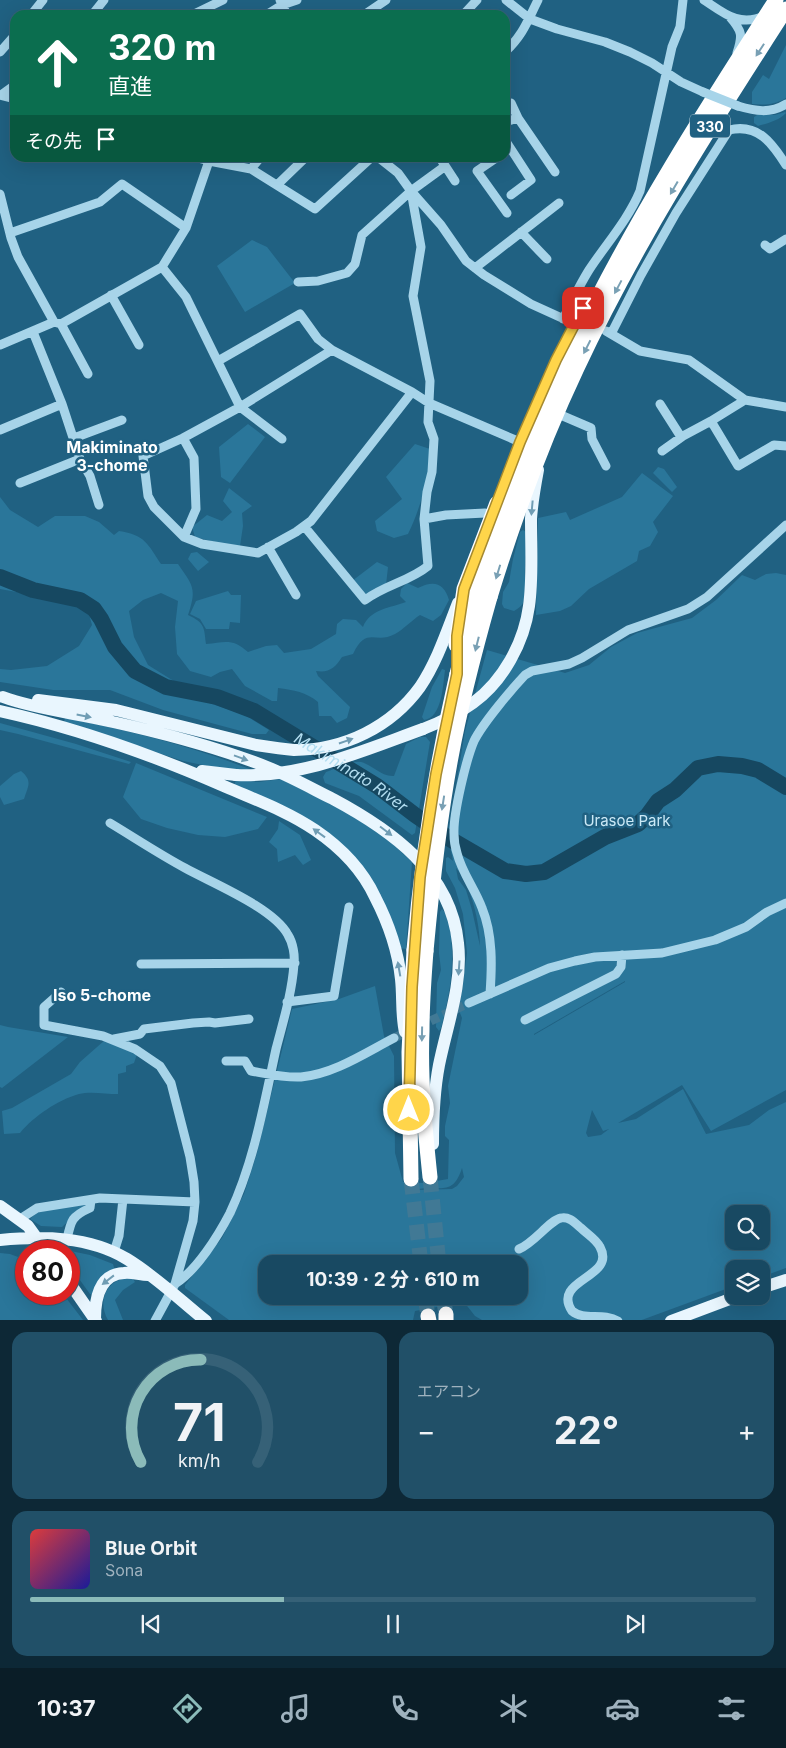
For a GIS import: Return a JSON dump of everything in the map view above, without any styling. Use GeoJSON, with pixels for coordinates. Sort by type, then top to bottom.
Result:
{"type":"FeatureCollection","features":[{"type":"Feature","properties":{"kind":"highway","name":"330"},"geometry":{"type":"LineString","coordinates":[[411,1179],[409,1052],[420,950],[451,757],[470,670],[477,593],[505,511],[534,437],[576,341],[664,179],[776,0]]}},
{"type":"Feature","properties":{"kind":"highway","name":"330"},"geometry":{"type":"LineString","coordinates":[[430,1177],[422,1065],[420,877],[434,785],[457,674],[457,636],[517,514],[556,413],[604,330],[640,247],[714,121],[786,9]]}},
{"type":"Feature","properties":{"kind":"highway"},"geometry":{"type":"LineString","coordinates":[[477,593],[520,442],[556,360],[569,322],[608,279]]}},
{"type":"Feature","properties":{"kind":"main road"},"geometry":{"type":"LineString","coordinates":[[175,765],[204,772],[236,775],[265,776],[302,770],[423,729],[449,718],[472,703],[490,687],[506,666],[518,646],[525,626],[531,585],[532,510],[538,470],[537,460]]}},
{"type":"Feature","properties":{"kind":"main road"},"geometry":{"type":"LineString","coordinates":[[1,697],[59,702],[113,710],[256,745],[308,749],[340,744],[365,734],[401,708],[427,676],[446,634],[477,593]]}},
{"type":"Feature","properties":{"kind":"main road"},"geometry":{"type":"LineString","coordinates":[[1,697],[178,738],[271,769],[294,779],[367,818],[400,843],[426,867],[451,910],[457,932],[460,957],[457,985],[436,1085],[430,1177]]}},
{"type":"Feature","properties":{"kind":"main road"},"geometry":{"type":"LineString","coordinates":[[0,711],[61,726],[175,765],[291,815],[316,831],[352,862],[364,877],[383,912],[400,970],[404,1027],[409,1052]]}},
{"type":"Feature","properties":{"kind":"main road"},"geometry":{"type":"LineString","coordinates":[[0,1206],[20,1219],[37,1238]]}},
{"type":"Feature","properties":{"kind":"main road"},"geometry":{"type":"LineString","coordinates":[[0,1240],[67,1239],[84,1242],[114,1252],[148,1275],[173,1288],[206,1320]]}},
{"type":"Feature","properties":{"kind":"main road"},"geometry":{"type":"LineString","coordinates":[[96,1320],[97,1296],[100,1287],[107,1280],[120,1273],[148,1275]]}},
{"type":"Feature","properties":{"kind":"main road"},"geometry":{"type":"LineString","coordinates":[[770,1285],[786,1280]]}},
{"type":"Feature","properties":{"kind":"main road"},"geometry":{"type":"LineString","coordinates":[[80,1297],[96,1320]]}},
{"type":"Feature","properties":{"kind":"main road"},"geometry":{"type":"LineString","coordinates":[[672,1320],[725,1301]]}},
{"type":"Feature","properties":{"kind":"street"},"geometry":{"type":"LineString","coordinates":[[35,10],[43,0]]}},
{"type":"Feature","properties":{"kind":"street"},"geometry":{"type":"LineString","coordinates":[[96,10],[104,0]]}},
{"type":"Feature","properties":{"kind":"street"},"geometry":{"type":"LineString","coordinates":[[202,10],[223,0]]}},
{"type":"Feature","properties":{"kind":"street"},"geometry":{"type":"LineString","coordinates":[[281,2],[297,0]]}},
{"type":"Feature","properties":{"kind":"street"},"geometry":{"type":"LineString","coordinates":[[371,10],[386,0]]}},
{"type":"Feature","properties":{"kind":"street"},"geometry":{"type":"LineString","coordinates":[[468,10],[477,0]]}},
{"type":"Feature","properties":{"kind":"street"},"geometry":{"type":"LineString","coordinates":[[506,0],[530,19],[557,29],[605,42],[645,60],[703,92],[738,106],[762,112],[786,104]]}},
{"type":"Feature","properties":{"kind":"street"},"geometry":{"type":"LineString","coordinates":[[510,47],[517,40],[530,19],[538,0]]}},
{"type":"Feature","properties":{"kind":"street"},"geometry":{"type":"LineString","coordinates":[[384,162],[398,173],[411,191],[441,224],[466,261],[531,304],[569,322],[588,272],[635,203],[642,182],[672,47],[680,27],[682,0]]}},
{"type":"Feature","properties":{"kind":"street"},"geometry":{"type":"LineString","coordinates":[[704,0],[730,17],[739,28],[741,38],[723,84]]}},
{"type":"Feature","properties":{"kind":"street"},"geometry":{"type":"LineString","coordinates":[[730,17],[749,21],[766,15]]}},
{"type":"Feature","properties":{"kind":"street"},"geometry":{"type":"LineString","coordinates":[[0,52],[10,41]]}},
{"type":"Feature","properties":{"kind":"street"},"geometry":{"type":"LineString","coordinates":[[511,104],[518,118],[555,172]]}},
{"type":"Feature","properties":{"kind":"street"},"geometry":{"type":"LineString","coordinates":[[510,120],[518,118]]}},
{"type":"Feature","properties":{"kind":"street"},"geometry":{"type":"LineString","coordinates":[[786,165],[771,143],[755,130],[736,128],[729,130],[676,213],[641,275],[604,330],[640,351],[689,360],[745,400],[786,407]]}},
{"type":"Feature","properties":{"kind":"street"},"geometry":{"type":"LineString","coordinates":[[510,151],[531,180],[511,195]]}},
{"type":"Feature","properties":{"kind":"street"},"geometry":{"type":"LineString","coordinates":[[0,345],[58,323],[162,267],[186,228],[209,162]]}},
{"type":"Feature","properties":{"kind":"street"},"geometry":{"type":"LineString","coordinates":[[214,162],[252,169],[315,209],[367,162]]}},
{"type":"Feature","properties":{"kind":"street"},"geometry":{"type":"LineString","coordinates":[[252,169],[257,162]]}},
{"type":"Feature","properties":{"kind":"street"},"geometry":{"type":"LineString","coordinates":[[277,185],[301,162]]}},
{"type":"Feature","properties":{"kind":"street"},"geometry":{"type":"LineString","coordinates":[[442,162],[455,181]]}},
{"type":"Feature","properties":{"kind":"street"},"geometry":{"type":"LineString","coordinates":[[490,162],[477,171],[507,213]]}},
{"type":"Feature","properties":{"kind":"street"},"geometry":{"type":"LineString","coordinates":[[298,282],[318,281],[347,273],[355,264],[362,235],[411,191],[444,166]]}},
{"type":"Feature","properties":{"kind":"street"},"geometry":{"type":"LineString","coordinates":[[10,233],[100,202],[122,184],[186,228]]}},
{"type":"Feature","properties":{"kind":"street"},"geometry":{"type":"LineString","coordinates":[[304,526],[365,600],[394,583],[419,574],[428,566],[424,519],[427,492],[432,472],[434,439],[428,422],[430,381],[413,296],[421,246],[411,191]]}},
{"type":"Feature","properties":{"kind":"street"},"geometry":{"type":"LineString","coordinates":[[0,194],[18,256],[88,374]]}},
{"type":"Feature","properties":{"kind":"street"},"geometry":{"type":"LineString","coordinates":[[475,268],[559,203]]}},
{"type":"Feature","properties":{"kind":"street"},"geometry":{"type":"LineString","coordinates":[[521,232],[547,259]]}},
{"type":"Feature","properties":{"kind":"street"},"geometry":{"type":"LineString","coordinates":[[765,245],[770,250],[786,239]]}},
{"type":"Feature","properties":{"kind":"street"},"geometry":{"type":"LineString","coordinates":[[162,267],[186,297],[240,407],[282,439]]}},
{"type":"Feature","properties":{"kind":"street"},"geometry":{"type":"LineString","coordinates":[[111,295],[139,345]]}},
{"type":"Feature","properties":{"kind":"street"},"geometry":{"type":"LineString","coordinates":[[218,361],[300,314],[318,339],[332,350],[412,392],[429,403],[520,442]]}},
{"type":"Feature","properties":{"kind":"street"},"geometry":{"type":"LineString","coordinates":[[33,332],[62,404],[80,459],[90,476],[99,505]]}},
{"type":"Feature","properties":{"kind":"street"},"geometry":{"type":"LineString","coordinates":[[332,350],[240,407],[183,438],[143,456],[148,496],[154,507],[184,538],[202,544],[258,553],[304,526],[325,505],[412,392]]}},
{"type":"Feature","properties":{"kind":"street"},"geometry":{"type":"LineString","coordinates":[[662,451],[745,400]]}},
{"type":"Feature","properties":{"kind":"street"},"geometry":{"type":"LineString","coordinates":[[0,430],[62,404]]}},
{"type":"Feature","properties":{"kind":"street"},"geometry":{"type":"LineString","coordinates":[[660,404],[681,438]]}},
{"type":"Feature","properties":{"kind":"street"},"geometry":{"type":"LineString","coordinates":[[556,413],[591,428],[592,439],[606,466]]}},
{"type":"Feature","properties":{"kind":"street"},"geometry":{"type":"LineString","coordinates":[[74,438],[122,420]]}},
{"type":"Feature","properties":{"kind":"street"},"geometry":{"type":"LineString","coordinates":[[710,421],[738,466],[774,445],[786,446]]}},
{"type":"Feature","properties":{"kind":"street"},"geometry":{"type":"LineString","coordinates":[[183,438],[194,458],[196,509],[184,538]]}},
{"type":"Feature","properties":{"kind":"street"},"geometry":{"type":"LineString","coordinates":[[20,483],[80,459]]}},
{"type":"Feature","properties":{"kind":"street"},"geometry":{"type":"LineString","coordinates":[[424,519],[446,515],[485,513]]}},
{"type":"Feature","properties":{"kind":"street"},"geometry":{"type":"LineString","coordinates":[[490,994],[491,969],[488,929],[482,908],[457,855],[453,835],[469,755],[475,740],[525,675],[532,671],[569,664],[628,630],[688,609],[706,597],[786,525]]}},
{"type":"Feature","properties":{"kind":"street"},"geometry":{"type":"LineString","coordinates":[[268,547],[296,595]]}},
{"type":"Feature","properties":{"kind":"street"},"geometry":{"type":"LineString","coordinates":[[110,823],[164,857],[241,897],[272,916],[289,936],[295,963],[250,1159],[230,1212],[216,1238],[185,1278],[173,1288]]}},
{"type":"Feature","properties":{"kind":"street"},"geometry":{"type":"LineString","coordinates":[[469,1003],[550,968],[595,957],[662,953],[715,940],[746,927],[767,912],[786,903]]}},
{"type":"Feature","properties":{"kind":"street"},"geometry":{"type":"LineString","coordinates":[[287,1002],[334,996],[348,907]]}},
{"type":"Feature","properties":{"kind":"street"},"geometry":{"type":"LineString","coordinates":[[526,1020],[616,974],[621,967],[622,955]]}},
{"type":"Feature","properties":{"kind":"street"},"geometry":{"type":"LineString","coordinates":[[141,964],[295,963]]}},
{"type":"Feature","properties":{"kind":"street"},"geometry":{"type":"LineString","coordinates":[[61,992],[44,1007],[44,1024],[114,1039],[135,1049],[160,1066],[171,1083],[190,1157],[195,1202],[193,1221],[173,1288],[155,1320]]}},
{"type":"Feature","properties":{"kind":"street"},"geometry":{"type":"LineString","coordinates":[[114,1039],[140,1034],[144,1029],[249,1019]]}},
{"type":"Feature","properties":{"kind":"street"},"geometry":{"type":"LineString","coordinates":[[226,1061],[245,1061],[251,1071],[300,1077],[322,1073],[394,1038]]}},
{"type":"Feature","properties":{"kind":"street"},"geometry":{"type":"LineString","coordinates":[[20,1219],[37,1208],[106,1198],[195,1202]]}},
{"type":"Feature","properties":{"kind":"street"},"geometry":{"type":"LineString","coordinates":[[114,1252],[119,1236],[123,1199]]}},
{"type":"Feature","properties":{"kind":"street"},"geometry":{"type":"LineString","coordinates":[[67,1239],[70,1224],[74,1218],[90,1208],[92,1200]]}},
{"type":"Feature","properties":{"kind":"street"},"geometry":{"type":"LineString","coordinates":[[519,1249],[531,1243],[556,1219],[564,1218],[573,1221],[597,1242],[602,1259],[598,1270],[573,1287],[569,1298],[570,1306],[577,1316],[585,1320],[611,1318],[618,1320]]}},
{"type":"Feature","properties":{"kind":"green space"},"geometry":{"type":"Polygon","coordinates":[[[786,45],[786,98],[769,104],[752,104],[752,92],[763,75],[769,79],[786,45]]]}},
{"type":"Feature","properties":{"kind":"green space"},"geometry":{"type":"Polygon","coordinates":[[[785,112],[780,118],[769,123],[758,126],[754,123],[754,117],[759,114],[775,115],[785,112]]]}},
{"type":"Feature","properties":{"kind":"green space"},"geometry":{"type":"Polygon","coordinates":[[[252,240],[267,247],[295,283],[245,312],[217,266],[252,240]]]}},
{"type":"Feature","properties":{"kind":"green space"},"geometry":{"type":"Polygon","coordinates":[[[248,424],[265,437],[230,483],[221,477],[219,447],[248,424]]]}},
{"type":"Feature","properties":{"kind":"green space"},"geometry":{"type":"Polygon","coordinates":[[[415,444],[430,449],[429,469],[420,504],[408,534],[394,538],[377,531],[375,521],[402,499],[386,477],[415,444]]]}},
{"type":"Feature","properties":{"kind":"green space"},"geometry":{"type":"Polygon","coordinates":[[[658,467],[664,469],[677,487],[672,492],[653,473],[658,467]]]}},
{"type":"Feature","properties":{"kind":"green space"},"geometry":{"type":"Polygon","coordinates":[[[642,473],[673,496],[653,522],[658,532],[650,546],[639,551],[637,561],[589,589],[571,606],[560,611],[536,615],[538,518],[566,512],[570,520],[622,497],[642,473]]]}},
{"type":"Feature","properties":{"kind":"green space"},"geometry":{"type":"Polygon","coordinates":[[[229,488],[252,506],[242,513],[243,526],[240,546],[195,537],[192,527],[207,515],[222,521],[232,512],[223,501],[229,488]]]}},
{"type":"Feature","properties":{"kind":"green space"},"geometry":{"type":"Polygon","coordinates":[[[0,497],[10,510],[38,527],[55,516],[85,516],[99,522],[114,535],[119,531],[140,538],[148,545],[161,564],[178,564],[187,577],[193,593],[188,615],[203,626],[206,644],[228,642],[238,645],[248,652],[266,646],[277,645],[284,653],[311,649],[336,634],[337,624],[343,619],[356,620],[363,627],[370,616],[375,613],[406,602],[400,596],[401,589],[407,583],[418,588],[429,584],[438,585],[447,594],[449,600],[441,615],[433,621],[420,615],[395,634],[388,637],[372,637],[363,640],[353,654],[342,657],[331,669],[316,671],[318,676],[350,707],[347,718],[337,723],[331,716],[319,716],[318,702],[300,692],[278,688],[277,701],[272,701],[245,686],[232,669],[211,677],[190,671],[177,654],[175,627],[178,601],[161,593],[143,600],[129,611],[134,637],[148,665],[209,703],[245,715],[269,730],[266,734],[252,734],[163,710],[110,690],[53,690],[0,682],[0,669],[11,670],[47,666],[79,646],[92,625],[89,614],[75,593],[50,598],[0,589],[0,497]]]}},
{"type":"Feature","properties":{"kind":"green space"},"geometry":{"type":"Polygon","coordinates":[[[523,530],[526,532],[526,586],[522,604],[514,611],[504,608],[502,604],[503,592],[509,582],[520,532],[523,530]]]}},
{"type":"Feature","properties":{"kind":"green space"},"geometry":{"type":"Polygon","coordinates":[[[197,552],[209,562],[198,571],[188,559],[191,553],[197,552]]]}},
{"type":"Feature","properties":{"kind":"green space"},"geometry":{"type":"Polygon","coordinates":[[[377,562],[388,567],[386,585],[366,597],[352,581],[377,562]]]}},
{"type":"Feature","properties":{"kind":"green space","name":"Urasoe Park"},"geometry":{"type":"Polygon","coordinates":[[[766,574],[786,575],[786,1090],[711,1131],[682,1085],[618,1123],[636,1119],[683,1089],[706,1134],[749,1125],[769,1110],[786,1102],[786,1268],[770,1274],[770,1260],[725,1260],[725,1289],[642,1320],[482,1320],[475,1316],[466,1305],[528,1305],[528,1255],[258,1255],[258,1305],[448,1305],[415,1311],[413,1320],[229,1320],[185,1288],[185,1285],[222,1238],[244,1194],[257,1153],[292,1009],[339,999],[375,986],[384,1036],[394,1056],[395,1153],[403,1182],[425,1183],[448,1179],[449,1140],[445,1136],[445,1126],[450,1103],[448,1086],[462,1018],[458,1008],[467,953],[463,914],[455,888],[446,871],[446,858],[448,857],[453,861],[448,835],[465,731],[487,650],[565,673],[589,665],[611,647],[637,633],[692,618],[716,600],[742,575],[755,580],[766,574]],[[456,868],[458,879],[466,890],[480,946],[474,905],[456,868]],[[625,982],[534,1034],[534,1035],[625,982]],[[592,1110],[586,1133],[588,1137],[601,1135],[609,1129],[603,1131],[592,1110]],[[462,1168],[454,1184],[449,1187],[414,1190],[452,1189],[464,1177],[462,1168]]]}},
{"type":"Feature","properties":{"kind":"green space"},"geometry":{"type":"Polygon","coordinates":[[[228,591],[231,595],[241,595],[240,623],[230,622],[229,629],[206,629],[200,619],[190,614],[196,601],[228,591]]]}},
{"type":"Feature","properties":{"kind":"green space"},"geometry":{"type":"Polygon","coordinates":[[[442,669],[445,670],[438,707],[430,718],[424,720],[422,717],[432,687],[442,669]]]}},
{"type":"Feature","properties":{"kind":"green space"},"geometry":{"type":"Polygon","coordinates":[[[65,718],[161,740],[255,771],[218,768],[183,761],[64,722],[65,718]]]}},
{"type":"Feature","properties":{"kind":"green space"},"geometry":{"type":"Polygon","coordinates":[[[0,723],[76,744],[131,762],[129,764],[0,730],[0,723]]]}},
{"type":"Feature","properties":{"kind":"green space"},"geometry":{"type":"Polygon","coordinates":[[[420,737],[426,737],[430,742],[415,833],[412,835],[359,796],[325,783],[323,777],[326,772],[348,763],[357,762],[361,762],[385,775],[394,776],[406,744],[420,737]]]}},
{"type":"Feature","properties":{"kind":"green space"},"geometry":{"type":"Polygon","coordinates":[[[136,763],[267,817],[258,829],[225,837],[198,835],[167,828],[141,819],[123,797],[136,763]]]}},
{"type":"Feature","properties":{"kind":"green space"},"geometry":{"type":"Polygon","coordinates":[[[21,771],[28,781],[24,799],[4,805],[0,797],[0,786],[14,774],[21,771]]]}},
{"type":"Feature","properties":{"kind":"green space"},"geometry":{"type":"Polygon","coordinates":[[[281,779],[344,811],[385,837],[412,862],[406,949],[400,948],[346,849],[234,785],[236,780],[259,782],[281,779]]]}},
{"type":"Feature","properties":{"kind":"green space"},"geometry":{"type":"Polygon","coordinates":[[[279,821],[300,835],[311,860],[303,865],[295,855],[278,862],[277,849],[269,842],[278,829],[279,821]]]}},
{"type":"Feature","properties":{"kind":"green space"},"geometry":{"type":"Polygon","coordinates":[[[442,909],[447,917],[450,928],[452,971],[447,1004],[439,1031],[436,1027],[437,983],[441,970],[439,953],[440,912],[442,909]]]}},
{"type":"Feature","properties":{"kind":"green space"},"geometry":{"type":"Polygon","coordinates":[[[0,1025],[68,1037],[2,1088],[0,1087],[0,1025]]]}},
{"type":"Feature","properties":{"kind":"green space"},"geometry":{"type":"Polygon","coordinates":[[[105,1040],[137,1054],[134,1063],[126,1066],[126,1072],[118,1074],[118,1094],[79,1094],[55,1104],[39,1115],[20,1133],[4,1134],[2,1111],[12,1108],[71,1074],[80,1062],[105,1040]]]}},
{"type":"Feature","properties":{"kind":"green space"},"geometry":{"type":"Polygon","coordinates":[[[90,1202],[62,1227],[41,1226],[30,1219],[39,1210],[90,1202]]]}},
{"type":"Feature","properties":{"kind":"green space"},"geometry":{"type":"Polygon","coordinates":[[[0,1253],[15,1256],[15,1305],[71,1305],[83,1320],[0,1320],[0,1253]]]}},
{"type":"Feature","properties":{"kind":"green space"},"geometry":{"type":"Polygon","coordinates":[[[80,1253],[113,1264],[115,1271],[94,1295],[90,1294],[80,1280],[80,1253]]]}},
{"type":"Feature","properties":{"kind":"green space"},"geometry":{"type":"Polygon","coordinates":[[[126,1278],[133,1279],[135,1282],[123,1290],[115,1300],[123,1320],[108,1320],[104,1307],[105,1294],[112,1284],[126,1278]]]}},
{"type":"Feature","properties":{"kind":"waterway","name":"Makiminato River"},"geometry":{"type":"LineString","coordinates":[[0,577],[33,590],[80,600],[94,609],[115,647],[135,671],[166,687],[217,697],[254,711],[377,786],[450,839],[505,871],[526,874],[544,872],[605,837],[638,824],[647,816],[658,801],[675,790],[698,768],[718,764],[742,766],[758,770],[786,787]]}},
{"type":"Feature","properties":{"kind":"tunnel"},"geometry":{"type":"LineString","coordinates":[[394,1038],[469,1003]]}},
{"type":"Feature","properties":{"kind":"tunnel"},"geometry":{"type":"LineString","coordinates":[[430,1177],[438,1255]]}},
{"type":"Feature","properties":{"kind":"tunnel"},"geometry":{"type":"LineString","coordinates":[[411,1179],[420,1255]]}},
{"type":"Feature","properties":{"kind":"tunnel"},"geometry":{"type":"LineString","coordinates":[[426,1305],[428,1316]]}},
{"type":"Feature","properties":{"kind":"tunnel"},"geometry":{"type":"LineString","coordinates":[[444,1305],[446,1314]]}},
{"type":"Feature","properties":{"kind":"district","name":"Makiminato 3-chome"},"geometry":{"type":"Point","coordinates":[112,456]}},
{"type":"Feature","properties":{"kind":"district","name":"Iso 5-chome"},"geometry":{"type":"Point","coordinates":[102,995]}},
{"type":"Feature","properties":{"kind":"route"},"geometry":{"type":"LineString","coordinates":[[409,1110],[412,987],[420,877],[442,740],[457,674],[456,645],[464,589],[520,442],[556,360],[583,308]]}}]}
